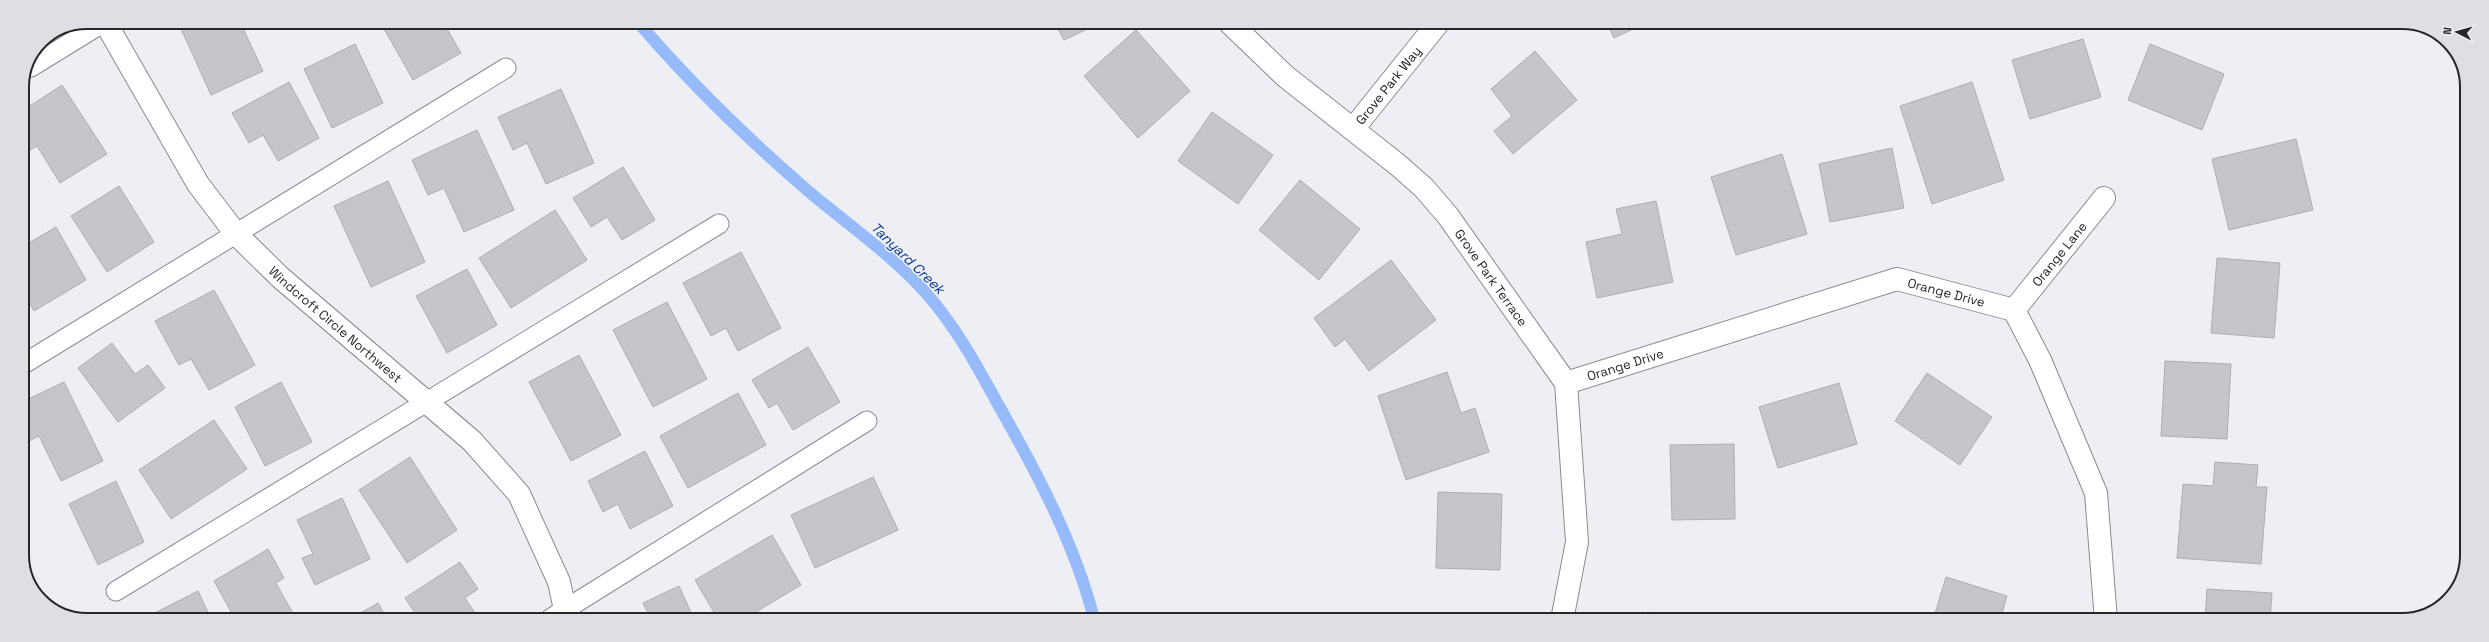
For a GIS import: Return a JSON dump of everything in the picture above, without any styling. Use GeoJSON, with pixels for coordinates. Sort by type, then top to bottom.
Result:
{"type":"FeatureCollection","features":[{"type":"Feature","properties":{"kind":"street","name":"Windcroft Circle Northwest"},"geometry":{"type":"LineString","coordinates":[[108,29],[198,184],[236,234],[281,278],[472,440],[519,494],[559,582],[560,613]]}},
{"type":"Feature","properties":{"kind":"street","name":"Grove Park Terrace"},"geometry":{"type":"LineString","coordinates":[[1236,29],[1285,76],[1353,129],[1424,188],[1448,216],[1566,383]]}},
{"type":"Feature","properties":{"kind":"street","name":"Grove Park Way"},"geometry":{"type":"LineString","coordinates":[[1353,129],[1433,29]]}},
{"type":"Feature","properties":{"kind":"street","name":"Orange Lane"},"geometry":{"type":"LineString","coordinates":[[2014,310],[2104,198]]}},
{"type":"Feature","properties":{"kind":"street","name":"Orange Drive"},"geometry":{"type":"LineString","coordinates":[[1566,383],[1897,279],[2014,310]]}},
{"type":"Feature","properties":{"kind":"street"},"geometry":{"type":"LineString","coordinates":[[2014,310],[2040,360],[2096,493],[2105,613]]}},
{"type":"Feature","properties":{"kind":"street"},"geometry":{"type":"LineString","coordinates":[[1563,613],[1577,542],[1566,383]]}},
{"type":"Feature","properties":{"kind":"lane"},"geometry":{"type":"LineString","coordinates":[[33,65],[92,29]]}},
{"type":"Feature","properties":{"kind":"lane"},"geometry":{"type":"LineString","coordinates":[[29,361],[506,68]]}},
{"type":"Feature","properties":{"kind":"lane"},"geometry":{"type":"LineString","coordinates":[[116,591],[719,224]]}},
{"type":"Feature","properties":{"kind":"lane"},"geometry":{"type":"LineString","coordinates":[[565,613],[867,421]]}},
{"type":"Feature","properties":{"kind":"building"},"geometry":{"type":"Polygon","coordinates":[[[181,29],[243,29],[263,71],[211,95],[181,29]]]}},
{"type":"Feature","properties":{"kind":"building"},"geometry":{"type":"Polygon","coordinates":[[[384,29],[447,29],[461,53],[413,80],[384,29]]]}},
{"type":"Feature","properties":{"kind":"building"},"geometry":{"type":"Polygon","coordinates":[[[1058,29],[1087,29],[1064,40],[1058,29]]]}},
{"type":"Feature","properties":{"kind":"building"},"geometry":{"type":"Polygon","coordinates":[[[1610,29],[1633,29],[1614,38],[1610,29]]]}},
{"type":"Feature","properties":{"kind":"building"},"geometry":{"type":"Polygon","coordinates":[[[1136,30],[1190,91],[1138,138],[1084,76],[1136,30]]]}},
{"type":"Feature","properties":{"kind":"building"},"geometry":{"type":"Polygon","coordinates":[[[2083,39],[2101,97],[2030,119],[2012,60],[2083,39]]]}},
{"type":"Feature","properties":{"kind":"building"},"geometry":{"type":"Polygon","coordinates":[[[355,44],[383,103],[332,128],[304,69],[355,44]]]}},
{"type":"Feature","properties":{"kind":"building"},"geometry":{"type":"Polygon","coordinates":[[[2150,44],[2224,74],[2202,130],[2128,100],[2150,44]]]}},
{"type":"Feature","properties":{"kind":"building"},"geometry":{"type":"Polygon","coordinates":[[[1535,51],[1577,100],[1513,154],[1494,131],[1512,116],[1491,89],[1535,51]]]}},
{"type":"Feature","properties":{"kind":"building"},"geometry":{"type":"Polygon","coordinates":[[[289,82],[319,138],[278,161],[263,135],[249,143],[232,113],[289,82]]]}},
{"type":"Feature","properties":{"kind":"building"},"geometry":{"type":"Polygon","coordinates":[[[1972,82],[2004,180],[1932,204],[1900,106],[1972,82]]]}},
{"type":"Feature","properties":{"kind":"building"},"geometry":{"type":"Polygon","coordinates":[[[62,85],[107,154],[60,183],[37,146],[29,151],[29,106],[62,85]]]}},
{"type":"Feature","properties":{"kind":"building"},"geometry":{"type":"Polygon","coordinates":[[[561,89],[594,163],[546,184],[527,143],[513,150],[498,117],[561,89]]]}},
{"type":"Feature","properties":{"kind":"building"},"geometry":{"type":"Polygon","coordinates":[[[1212,112],[1273,155],[1238,204],[1178,161],[1212,112]]]}},
{"type":"Feature","properties":{"kind":"building"},"geometry":{"type":"Polygon","coordinates":[[[477,130],[514,210],[464,232],[444,188],[428,195],[412,160],[477,130]]]}},
{"type":"Feature","properties":{"kind":"building"},"geometry":{"type":"Polygon","coordinates":[[[2296,139],[2313,210],[2229,230],[2212,159],[2296,139]]]}},
{"type":"Feature","properties":{"kind":"building"},"geometry":{"type":"Polygon","coordinates":[[[1892,148],[1904,208],[1830,222],[1819,164],[1892,148]]]}},
{"type":"Feature","properties":{"kind":"building"},"geometry":{"type":"Polygon","coordinates":[[[1782,154],[1807,234],[1736,255],[1711,177],[1782,154]]]}},
{"type":"Feature","properties":{"kind":"building"},"geometry":{"type":"Polygon","coordinates":[[[623,167],[655,220],[622,240],[607,217],[591,227],[573,198],[623,167]]]}},
{"type":"Feature","properties":{"kind":"building"},"geometry":{"type":"Polygon","coordinates":[[[1300,180],[1360,229],[1319,280],[1259,230],[1300,180]]]}},
{"type":"Feature","properties":{"kind":"building"},"geometry":{"type":"Polygon","coordinates":[[[388,181],[425,262],[371,287],[334,206],[388,181]]]}},
{"type":"Feature","properties":{"kind":"building"},"geometry":{"type":"Polygon","coordinates":[[[119,186],[154,242],[107,272],[71,216],[119,186]]]}},
{"type":"Feature","properties":{"kind":"building"},"geometry":{"type":"Polygon","coordinates":[[[1656,201],[1673,282],[1597,298],[1586,242],[1622,234],[1616,209],[1656,201]]]}},
{"type":"Feature","properties":{"kind":"building"},"geometry":{"type":"Polygon","coordinates":[[[555,210],[587,260],[511,308],[479,258],[555,210]]]}},
{"type":"Feature","properties":{"kind":"building"},"geometry":{"type":"Polygon","coordinates":[[[56,227],[86,280],[34,311],[29,302],[29,243],[56,227]]]}},
{"type":"Feature","properties":{"kind":"building"},"geometry":{"type":"Polygon","coordinates":[[[741,252],[781,328],[738,351],[726,328],[711,336],[683,283],[741,252]]]}},
{"type":"Feature","properties":{"kind":"building"},"geometry":{"type":"Polygon","coordinates":[[[2217,258],[2280,263],[2274,338],[2211,333],[2217,258]]]}},
{"type":"Feature","properties":{"kind":"building"},"geometry":{"type":"Polygon","coordinates":[[[1391,260],[1436,320],[1369,371],[1345,339],[1335,347],[1314,318],[1391,260]]]}},
{"type":"Feature","properties":{"kind":"building"},"geometry":{"type":"Polygon","coordinates":[[[467,269],[497,325],[447,353],[416,296],[467,269]]]}},
{"type":"Feature","properties":{"kind":"building"},"geometry":{"type":"Polygon","coordinates":[[[214,290],[255,365],[209,390],[191,359],[179,365],[155,321],[214,290]]]}},
{"type":"Feature","properties":{"kind":"building"},"geometry":{"type":"Polygon","coordinates":[[[667,302],[707,379],[653,407],[613,330],[667,302]]]}},
{"type":"Feature","properties":{"kind":"building"},"geometry":{"type":"Polygon","coordinates":[[[112,343],[135,374],[148,365],[165,388],[118,422],[78,368],[112,343]]]}},
{"type":"Feature","properties":{"kind":"building"},"geometry":{"type":"Polygon","coordinates":[[[808,347],[840,402],[793,430],[777,403],[769,408],[752,380],[808,347]]]}},
{"type":"Feature","properties":{"kind":"building"},"geometry":{"type":"Polygon","coordinates":[[[579,355],[621,435],[571,461],[529,382],[579,355]]]}},
{"type":"Feature","properties":{"kind":"building"},"geometry":{"type":"Polygon","coordinates":[[[2165,361],[2231,364],[2227,439],[2161,436],[2165,361]]]}},
{"type":"Feature","properties":{"kind":"building"},"geometry":{"type":"Polygon","coordinates":[[[1447,372],[1461,413],[1475,408],[1489,452],[1406,480],[1378,396],[1447,372]]]}},
{"type":"Feature","properties":{"kind":"building"},"geometry":{"type":"Polygon","coordinates":[[[1927,373],[1992,417],[1960,465],[1895,421],[1927,373]]]}},
{"type":"Feature","properties":{"kind":"building"},"geometry":{"type":"Polygon","coordinates":[[[64,382],[103,461],[61,481],[39,436],[29,441],[29,399],[64,382]]]}},
{"type":"Feature","properties":{"kind":"building"},"geometry":{"type":"Polygon","coordinates":[[[281,382],[312,442],[265,466],[235,407],[281,382]]]}},
{"type":"Feature","properties":{"kind":"building"},"geometry":{"type":"Polygon","coordinates":[[[1839,383],[1857,444],[1778,468],[1759,407],[1839,383]]]}},
{"type":"Feature","properties":{"kind":"building"},"geometry":{"type":"Polygon","coordinates":[[[738,393],[766,445],[688,488],[660,436],[738,393]]]}},
{"type":"Feature","properties":{"kind":"building"},"geometry":{"type":"Polygon","coordinates":[[[214,420],[247,469],[171,519],[139,470],[214,420]]]}},
{"type":"Feature","properties":{"kind":"building"},"geometry":{"type":"Polygon","coordinates":[[[1734,444],[1735,519],[1672,520],[1670,445],[1734,444]]]}},
{"type":"Feature","properties":{"kind":"building"},"geometry":{"type":"Polygon","coordinates":[[[645,451],[673,506],[630,529],[618,504],[603,512],[588,481],[645,451]]]}},
{"type":"Feature","properties":{"kind":"building"},"geometry":{"type":"Polygon","coordinates":[[[410,457],[457,530],[407,563],[359,490],[410,457]]]}},
{"type":"Feature","properties":{"kind":"building"},"geometry":{"type":"Polygon","coordinates":[[[2215,462],[2258,465],[2256,487],[2267,487],[2261,564],[2177,558],[2183,484],[2213,486],[2215,462]]]}},
{"type":"Feature","properties":{"kind":"building"},"geometry":{"type":"Polygon","coordinates":[[[873,477],[898,530],[815,568],[791,515],[873,477]]]}},
{"type":"Feature","properties":{"kind":"building"},"geometry":{"type":"Polygon","coordinates":[[[116,481],[144,542],[98,565],[69,504],[116,481]]]}},
{"type":"Feature","properties":{"kind":"building"},"geometry":{"type":"Polygon","coordinates":[[[1438,492],[1502,494],[1500,570],[1436,568],[1438,492]]]}},
{"type":"Feature","properties":{"kind":"building"},"geometry":{"type":"Polygon","coordinates":[[[342,498],[370,559],[315,585],[302,558],[313,554],[297,520],[342,498]]]}},
{"type":"Feature","properties":{"kind":"building"},"geometry":{"type":"Polygon","coordinates":[[[772,535],[801,585],[754,613],[714,613],[695,580],[772,535]]]}},
{"type":"Feature","properties":{"kind":"building"},"geometry":{"type":"Polygon","coordinates":[[[268,549],[284,578],[276,583],[293,613],[232,613],[214,581],[268,549]]]}},
{"type":"Feature","properties":{"kind":"building"},"geometry":{"type":"Polygon","coordinates":[[[460,562],[478,589],[465,598],[475,613],[415,613],[405,598],[460,562]]]}},
{"type":"Feature","properties":{"kind":"building"},"geometry":{"type":"Polygon","coordinates":[[[1946,577],[2007,596],[2002,613],[1935,613],[1946,577]]]}},
{"type":"Feature","properties":{"kind":"building"},"geometry":{"type":"Polygon","coordinates":[[[679,586],[691,613],[648,613],[643,603],[679,586]]]}},
{"type":"Feature","properties":{"kind":"building"},"geometry":{"type":"Polygon","coordinates":[[[2207,589],[2272,593],[2271,613],[2205,613],[2207,589]]]}},
{"type":"Feature","properties":{"kind":"building"},"geometry":{"type":"Polygon","coordinates":[[[198,591],[208,613],[155,613],[198,591]]]}},
{"type":"Feature","properties":{"kind":"building"},"geometry":{"type":"Polygon","coordinates":[[[378,603],[384,613],[360,613],[378,603]]]}},
{"type":"Feature","properties":{"kind":"waterway","name":"Tanyard Creek"},"geometry":{"type":"LineString","coordinates":[[644,29],[678,67],[741,130],[807,190],[898,265],[926,293],[947,319],[974,362],[1041,483],[1066,536],[1092,613]]}}]}
